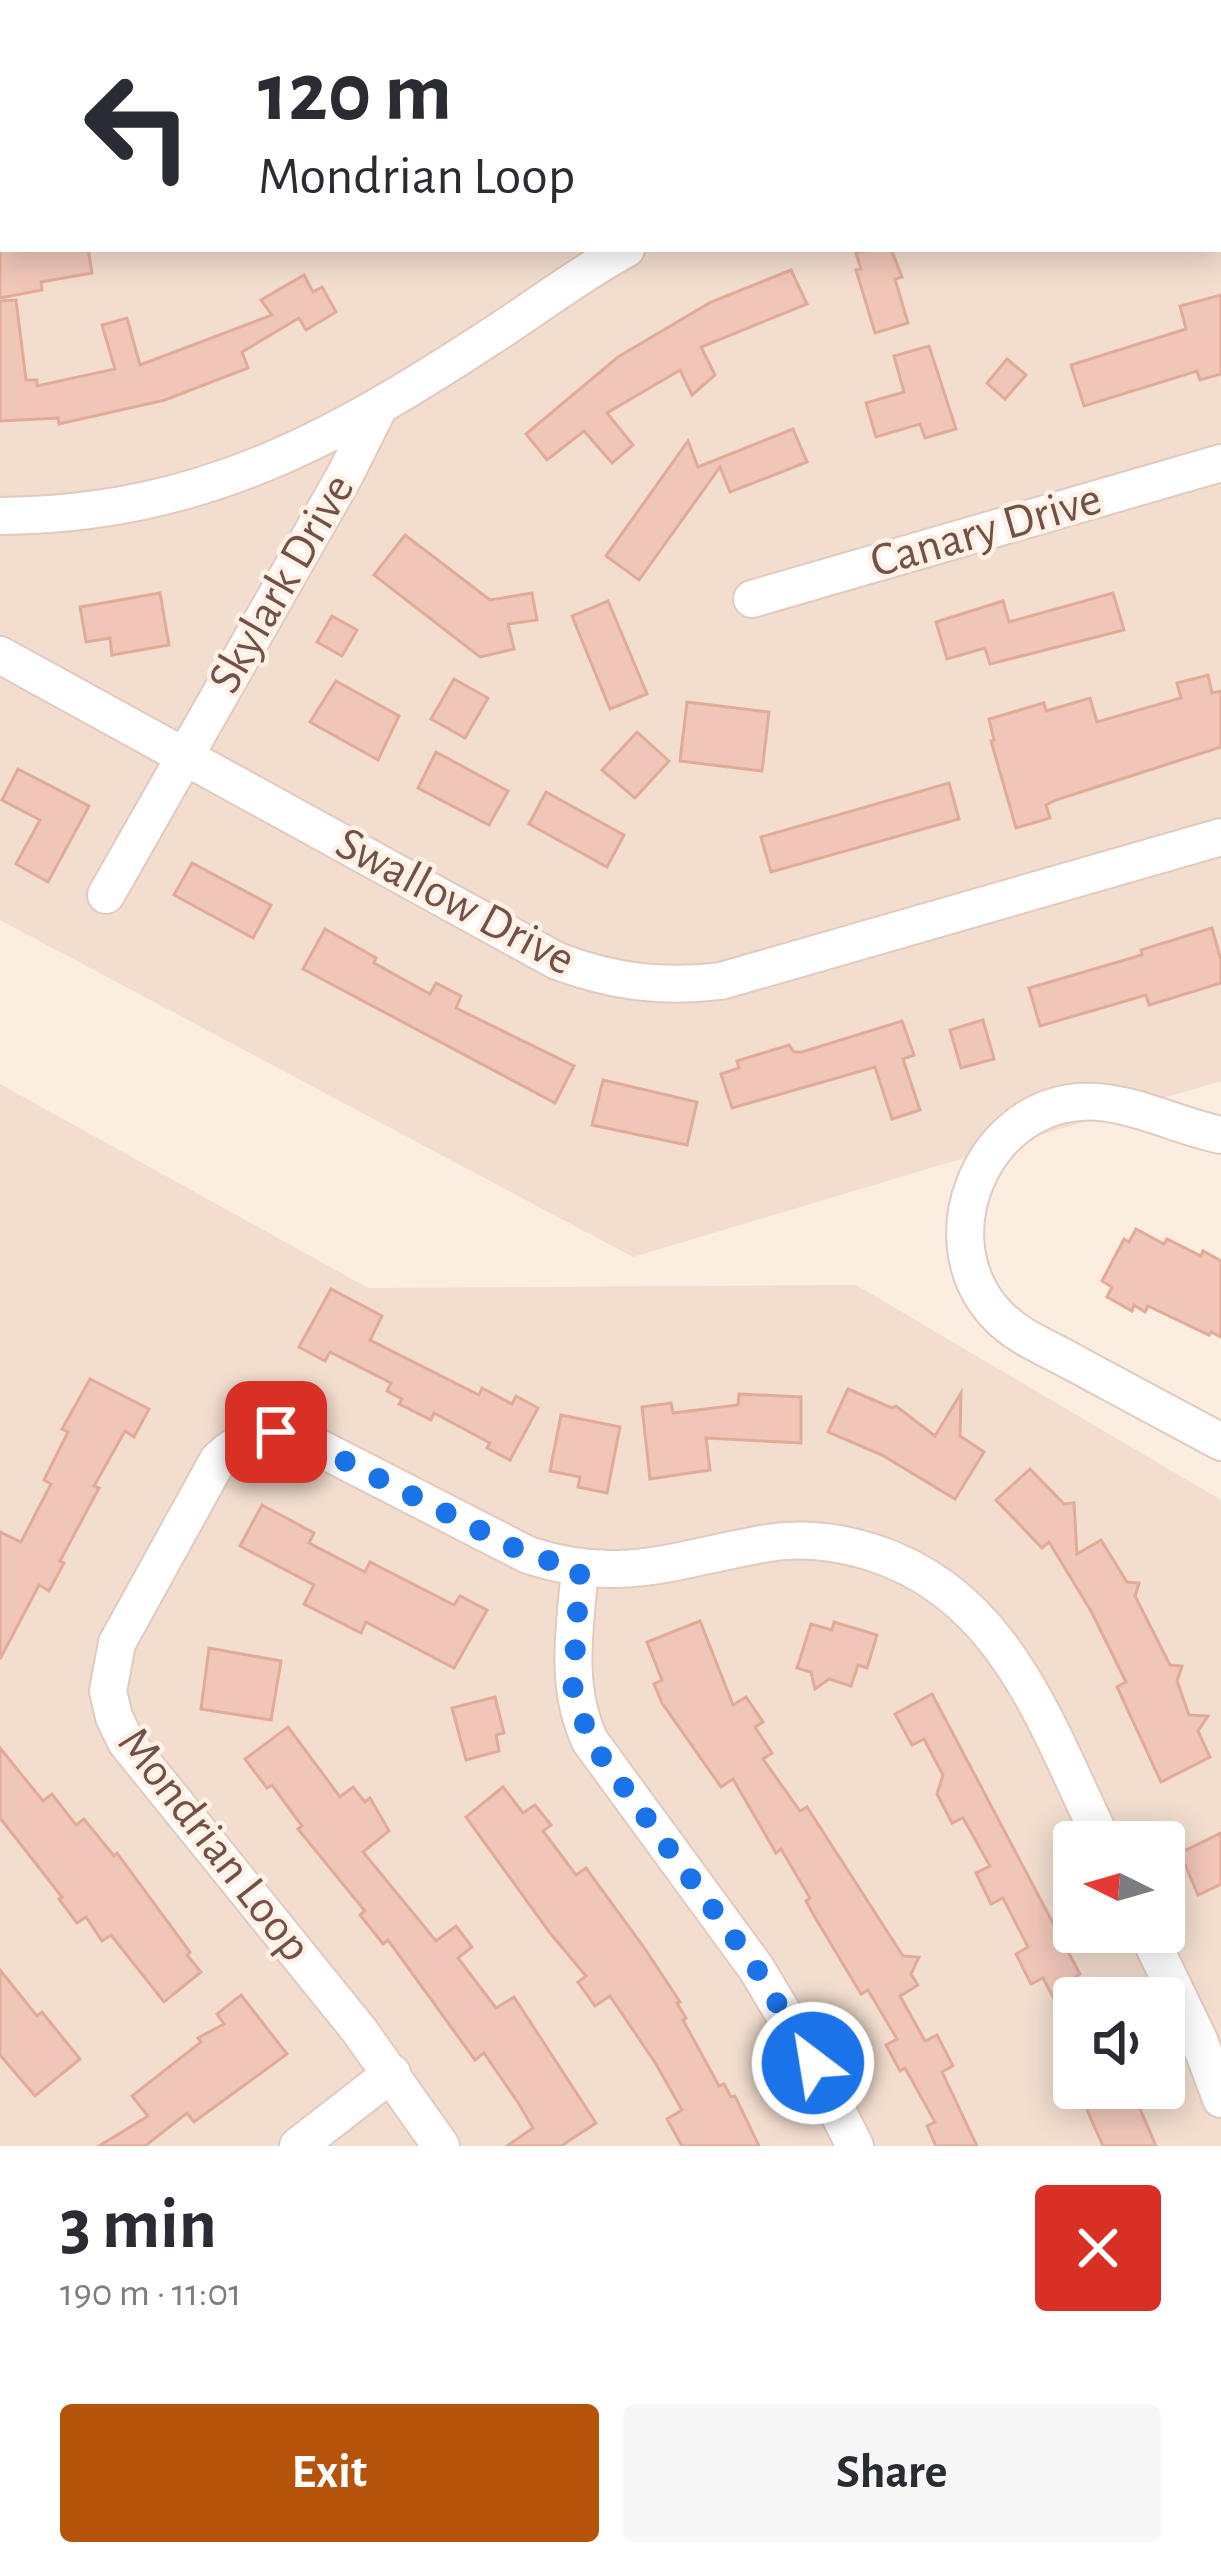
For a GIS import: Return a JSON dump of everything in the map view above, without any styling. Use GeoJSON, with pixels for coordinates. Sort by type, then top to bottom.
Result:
{"type":"FeatureCollection","features":[{"type":"Feature","properties":{"kind":"street","name":"Skylark Drive"},"geometry":{"type":"LineString","coordinates":[[0,516],[88,511],[160,498],[214,483],[313,444],[378,409],[621,252]]}},
{"type":"Feature","properties":{"kind":"street","name":"Skylark Drive"},"geometry":{"type":"LineString","coordinates":[[106,895],[378,409]]}},
{"type":"Feature","properties":{"kind":"street","name":"Canary Drive"},"geometry":{"type":"LineString","coordinates":[[752,599],[1221,463]]}},
{"type":"Feature","properties":{"kind":"street","name":"Swallow Drive"},"geometry":{"type":"LineString","coordinates":[[0,655],[557,961],[599,977],[633,983],[721,982],[1221,837]]}},
{"type":"Feature","properties":{"kind":"street"},"geometry":{"type":"LineString","coordinates":[[1221,1135],[1110,1104],[1081,1102],[1046,1108],[1015,1126],[994,1146],[968,1199],[964,1229],[967,1259],[980,1293],[1012,1330],[1221,1442]]}},
{"type":"Feature","properties":{"kind":"street","name":"Mondrian Loop"},"geometry":{"type":"LineString","coordinates":[[442,2146],[392,2073],[126,1742],[114,1718],[108,1691],[117,1643],[218,1460],[234,1444],[276,1432],[298,1437],[528,1555],[580,1569],[660,1567],[767,1543],[810,1540],[853,1546],[914,1569],[967,1605],[991,1630],[1025,1683],[1093,1821]]}},
{"type":"Feature","properties":{"kind":"street"},"geometry":{"type":"LineString","coordinates":[[580,1569],[573,1688],[590,1741],[756,1968],[813,2063],[855,2146]]}},
{"type":"Feature","properties":{"kind":"street"},"geometry":{"type":"LineString","coordinates":[[1162,1953],[1206,2014],[1221,2099]]}},
{"type":"Feature","properties":{"kind":"street"},"geometry":{"type":"LineString","coordinates":[[298,2146],[392,2073]]}},
{"type":"Feature","properties":{"kind":"shaded area"},"geometry":{"type":"Polygon","coordinates":[[[0,252],[1221,252],[1221,1081],[633,1257],[0,920],[0,252]]]}},
{"type":"Feature","properties":{"kind":"shaded area"},"geometry":{"type":"Polygon","coordinates":[[[0,1084],[368,1288],[856,1285],[1221,1500],[1221,2146],[0,2146],[0,1084]]]}},
{"type":"Feature","properties":{"kind":"building"},"geometry":{"type":"Polygon","coordinates":[[[0,252],[88,252],[92,273],[41,282],[42,290],[0,298],[0,252]]]}},
{"type":"Feature","properties":{"kind":"building"},"geometry":{"type":"Polygon","coordinates":[[[892,252],[902,277],[895,279],[908,323],[875,333],[856,270],[861,269],[856,253],[892,252]]]}},
{"type":"Feature","properties":{"kind":"building"},"geometry":{"type":"Polygon","coordinates":[[[791,270],[807,304],[701,347],[715,375],[692,395],[680,370],[607,413],[633,445],[612,463],[584,431],[547,460],[526,434],[618,357],[711,302],[791,270]]]}},
{"type":"Feature","properties":{"kind":"building"},"geometry":{"type":"Polygon","coordinates":[[[304,275],[313,292],[322,287],[336,312],[306,330],[299,318],[242,352],[248,368],[165,400],[59,424],[58,418],[0,421],[0,301],[16,300],[26,380],[37,380],[37,386],[115,369],[102,325],[127,318],[140,365],[272,315],[261,300],[304,275]]]}},
{"type":"Feature","properties":{"kind":"building"},"geometry":{"type":"Polygon","coordinates":[[[1221,295],[1221,374],[1200,380],[1197,371],[1084,406],[1071,365],[1186,329],[1180,306],[1221,295]]]}},
{"type":"Feature","properties":{"kind":"building"},"geometry":{"type":"Polygon","coordinates":[[[929,346],[956,429],[925,438],[920,424],[876,437],[866,403],[904,392],[894,356],[929,346]]]}},
{"type":"Feature","properties":{"kind":"building"},"geometry":{"type":"Polygon","coordinates":[[[1007,359],[1026,375],[1005,399],[987,383],[1007,359]]]}},
{"type":"Feature","properties":{"kind":"building"},"geometry":{"type":"Polygon","coordinates":[[[793,429],[807,462],[730,492],[720,467],[639,580],[606,556],[688,441],[698,467],[793,429]]]}},
{"type":"Feature","properties":{"kind":"building"},"geometry":{"type":"Polygon","coordinates":[[[405,535],[490,600],[532,593],[537,620],[508,624],[514,649],[480,657],[374,575],[405,535]]]}},
{"type":"Feature","properties":{"kind":"building"},"geometry":{"type":"Polygon","coordinates":[[[160,593],[169,645],[112,655],[110,638],[86,642],[80,607],[160,593]]]}},
{"type":"Feature","properties":{"kind":"building"},"geometry":{"type":"Polygon","coordinates":[[[1113,593],[1124,630],[990,664],[985,648],[947,659],[936,622],[1003,601],[1009,622],[1113,593]]]}},
{"type":"Feature","properties":{"kind":"building"},"geometry":{"type":"Polygon","coordinates":[[[608,601],[647,694],[610,709],[572,616],[608,601]]]}},
{"type":"Feature","properties":{"kind":"building"},"geometry":{"type":"Polygon","coordinates":[[[332,616],[357,630],[342,656],[317,642],[332,616]]]}},
{"type":"Feature","properties":{"kind":"building"},"geometry":{"type":"Polygon","coordinates":[[[1208,675],[1212,693],[1221,691],[1221,747],[1056,800],[1046,805],[1050,818],[1016,828],[989,719],[1044,703],[1046,711],[1090,698],[1097,722],[1181,698],[1177,683],[1208,675]]]}},
{"type":"Feature","properties":{"kind":"building"},"geometry":{"type":"Polygon","coordinates":[[[454,679],[488,698],[465,738],[431,719],[454,679]]]}},
{"type":"Feature","properties":{"kind":"building"},"geometry":{"type":"Polygon","coordinates":[[[336,681],[399,716],[378,760],[310,722],[336,681]]]}},
{"type":"Feature","properties":{"kind":"building"},"geometry":{"type":"Polygon","coordinates":[[[687,702],[769,712],[762,771],[680,761],[687,702]]]}},
{"type":"Feature","properties":{"kind":"building"},"geometry":{"type":"Polygon","coordinates":[[[637,732],[669,761],[635,798],[602,770],[637,732]]]}},
{"type":"Feature","properties":{"kind":"building"},"geometry":{"type":"Polygon","coordinates":[[[436,752],[508,791],[489,825],[418,788],[436,752]]]}},
{"type":"Feature","properties":{"kind":"building"},"geometry":{"type":"Polygon","coordinates":[[[18,769],[89,806],[48,882],[16,864],[40,820],[2,800],[18,769]]]}},
{"type":"Feature","properties":{"kind":"building"},"geometry":{"type":"Polygon","coordinates":[[[949,783],[959,819],[771,872],[761,837],[949,783]]]}},
{"type":"Feature","properties":{"kind":"building"},"geometry":{"type":"Polygon","coordinates":[[[546,792],[624,835],[607,867],[529,824],[546,792]]]}},
{"type":"Feature","properties":{"kind":"building"},"geometry":{"type":"Polygon","coordinates":[[[192,863],[271,905],[253,938],[174,895],[192,863]]]}},
{"type":"Feature","properties":{"kind":"building"},"geometry":{"type":"Polygon","coordinates":[[[1212,928],[1221,960],[1221,983],[1149,1005],[1146,995],[1040,1026],[1029,988],[1142,955],[1141,950],[1212,928]]]}},
{"type":"Feature","properties":{"kind":"building"},"geometry":{"type":"Polygon","coordinates":[[[325,929],[430,994],[436,983],[461,996],[456,1008],[574,1066],[555,1103],[303,969],[325,929]]]}},
{"type":"Feature","properties":{"kind":"building"},"geometry":{"type":"Polygon","coordinates":[[[983,1020],[994,1059],[961,1068],[950,1030],[983,1020]]]}},
{"type":"Feature","properties":{"kind":"building"},"geometry":{"type":"Polygon","coordinates":[[[902,1021],[914,1055],[903,1059],[920,1110],[892,1119],[875,1067],[732,1108],[721,1074],[739,1068],[737,1061],[789,1045],[794,1052],[802,1052],[902,1021]]]}},
{"type":"Feature","properties":{"kind":"building"},"geometry":{"type":"Polygon","coordinates":[[[603,1080],[697,1102],[687,1145],[592,1125],[603,1080]]]}},
{"type":"Feature","properties":{"kind":"building"},"geometry":{"type":"Polygon","coordinates":[[[1136,1229],[1164,1244],[1167,1239],[1221,1261],[1221,1337],[1148,1306],[1145,1312],[1134,1305],[1132,1311],[1107,1297],[1112,1287],[1102,1281],[1124,1239],[1129,1242],[1136,1229]]]}},
{"type":"Feature","properties":{"kind":"building"},"geometry":{"type":"Polygon","coordinates":[[[331,1289],[382,1316],[370,1340],[479,1395],[482,1388],[512,1404],[516,1396],[538,1408],[510,1460],[487,1448],[490,1443],[434,1413],[431,1420],[399,1404],[402,1399],[387,1391],[391,1383],[330,1352],[325,1361],[299,1347],[331,1289]]]}},
{"type":"Feature","properties":{"kind":"building"},"geometry":{"type":"Polygon","coordinates":[[[90,1379],[149,1409],[134,1437],[125,1431],[94,1486],[99,1488],[49,1591],[39,1585],[0,1659],[0,1532],[21,1542],[51,1484],[44,1480],[68,1432],[62,1429],[90,1379]]]}},
{"type":"Feature","properties":{"kind":"building"},"geometry":{"type":"Polygon","coordinates":[[[848,1389],[896,1406],[935,1436],[961,1393],[960,1436],[984,1452],[955,1499],[882,1455],[828,1432],[848,1389]]]}},
{"type":"Feature","properties":{"kind":"building"},"geometry":{"type":"Polygon","coordinates":[[[739,1394],[801,1397],[801,1443],[706,1438],[710,1470],[650,1479],[642,1407],[671,1403],[673,1413],[738,1405],[739,1394]]]}},
{"type":"Feature","properties":{"kind":"building"},"geometry":{"type":"Polygon","coordinates":[[[561,1415],[620,1427],[607,1493],[578,1487],[580,1477],[550,1471],[561,1415]]]}},
{"type":"Feature","properties":{"kind":"building"},"geometry":{"type":"Polygon","coordinates":[[[1030,1469],[1064,1504],[1074,1503],[1077,1554],[1101,1540],[1127,1582],[1139,1583],[1135,1596],[1170,1665],[1182,1666],[1177,1681],[1189,1715],[1208,1716],[1198,1731],[1210,1757],[1161,1782],[1117,1687],[1126,1682],[1091,1611],[1049,1542],[1042,1548],[996,1500],[1030,1469]]]}},
{"type":"Feature","properties":{"kind":"building"},"geometry":{"type":"Polygon","coordinates":[[[262,1505],[314,1533],[309,1543],[365,1572],[370,1562],[454,1605],[460,1596],[487,1610],[454,1668],[366,1622],[361,1633],[304,1604],[314,1585],[240,1546],[262,1505]]]}},
{"type":"Feature","properties":{"kind":"building"},"geometry":{"type":"Polygon","coordinates":[[[700,1621],[733,1705],[746,1697],[763,1722],[755,1727],[772,1753],[763,1759],[800,1811],[807,1807],[903,1956],[919,1957],[911,1974],[918,1985],[900,1996],[925,2041],[937,2035],[953,2066],[942,2072],[977,2146],[936,2146],[927,2126],[935,2122],[905,2068],[900,2071],[886,2045],[897,2039],[868,1990],[861,1994],[781,1849],[776,1853],[733,1779],[721,1787],[662,1703],[654,1684],[662,1680],[647,1642],[700,1621]]]}},
{"type":"Feature","properties":{"kind":"building"},"geometry":{"type":"Polygon","coordinates":[[[834,1622],[877,1635],[867,1668],[858,1665],[851,1686],[829,1679],[815,1689],[811,1672],[797,1668],[811,1624],[832,1630],[834,1622]]]}},
{"type":"Feature","properties":{"kind":"building"},"geometry":{"type":"Polygon","coordinates":[[[209,1648],[281,1661],[271,1720],[201,1709],[209,1648]]]}},
{"type":"Feature","properties":{"kind":"building"},"geometry":{"type":"Polygon","coordinates":[[[932,1694],[1053,1923],[1053,1953],[1069,1953],[1080,1974],[1053,1977],[1053,1997],[1043,1978],[1031,1984],[1016,1954],[1028,1947],[1003,1898],[991,1904],[976,1873],[990,1866],[963,1818],[952,1823],[937,1794],[943,1775],[924,1739],[912,1745],[895,1714],[932,1694]]]}},
{"type":"Feature","properties":{"kind":"building"},"geometry":{"type":"Polygon","coordinates":[[[495,1697],[504,1733],[496,1735],[499,1751],[466,1760],[452,1708],[495,1697]]]}},
{"type":"Feature","properties":{"kind":"building"},"geometry":{"type":"Polygon","coordinates":[[[288,1727],[340,1797],[353,1787],[365,1802],[370,1798],[389,1831],[363,1852],[436,1941],[456,1926],[472,1947],[458,1958],[496,2008],[514,1997],[596,2123],[561,2146],[507,2146],[533,2128],[519,2104],[484,2053],[475,2060],[388,1940],[383,1944],[360,1915],[365,1911],[298,1829],[302,1826],[272,1785],[267,1788],[245,1759],[288,1727]]]}},
{"type":"Feature","properties":{"kind":"building"},"geometry":{"type":"Polygon","coordinates":[[[0,1748],[43,1801],[52,1794],[76,1825],[84,1819],[114,1856],[117,1853],[190,1952],[187,1955],[201,1972],[164,2002],[111,1935],[102,1941],[86,1917],[77,1923],[0,1818],[0,1748]]]}},
{"type":"Feature","properties":{"kind":"building"},"geometry":{"type":"Polygon","coordinates":[[[503,1787],[523,1813],[535,1805],[551,1825],[543,1831],[576,1875],[586,1868],[643,1946],[680,2002],[683,2020],[719,2086],[724,2084],[731,2097],[735,2096],[759,2146],[682,2146],[667,2119],[682,2110],[656,2064],[610,1996],[595,2006],[578,1982],[586,1976],[466,1817],[503,1787]]]}},
{"type":"Feature","properties":{"kind":"building"},"geometry":{"type":"Polygon","coordinates":[[[1221,1833],[1221,1884],[1198,1895],[1185,1865],[1185,1851],[1221,1833]]]}},
{"type":"Feature","properties":{"kind":"building"},"geometry":{"type":"Polygon","coordinates":[[[0,1970],[80,2059],[35,2096],[0,2055],[0,1970]]]}},
{"type":"Feature","properties":{"kind":"building"},"geometry":{"type":"Polygon","coordinates":[[[241,1995],[287,2054],[194,2122],[187,2113],[145,2146],[99,2146],[148,2116],[132,2096],[201,2042],[198,2038],[224,2024],[217,2014],[241,1995]]]}},
{"type":"Feature","properties":{"kind":"building"},"geometry":{"type":"Polygon","coordinates":[[[1087,2109],[1140,2109],[1156,2146],[1103,2146],[1087,2109]]]}},
{"type":"Feature","properties":{"kind":"route"},"geometry":{"type":"LineString","coordinates":[[276,1432],[298,1437],[528,1555],[580,1569],[573,1688],[590,1741],[756,1968],[813,2063]]}}]}
